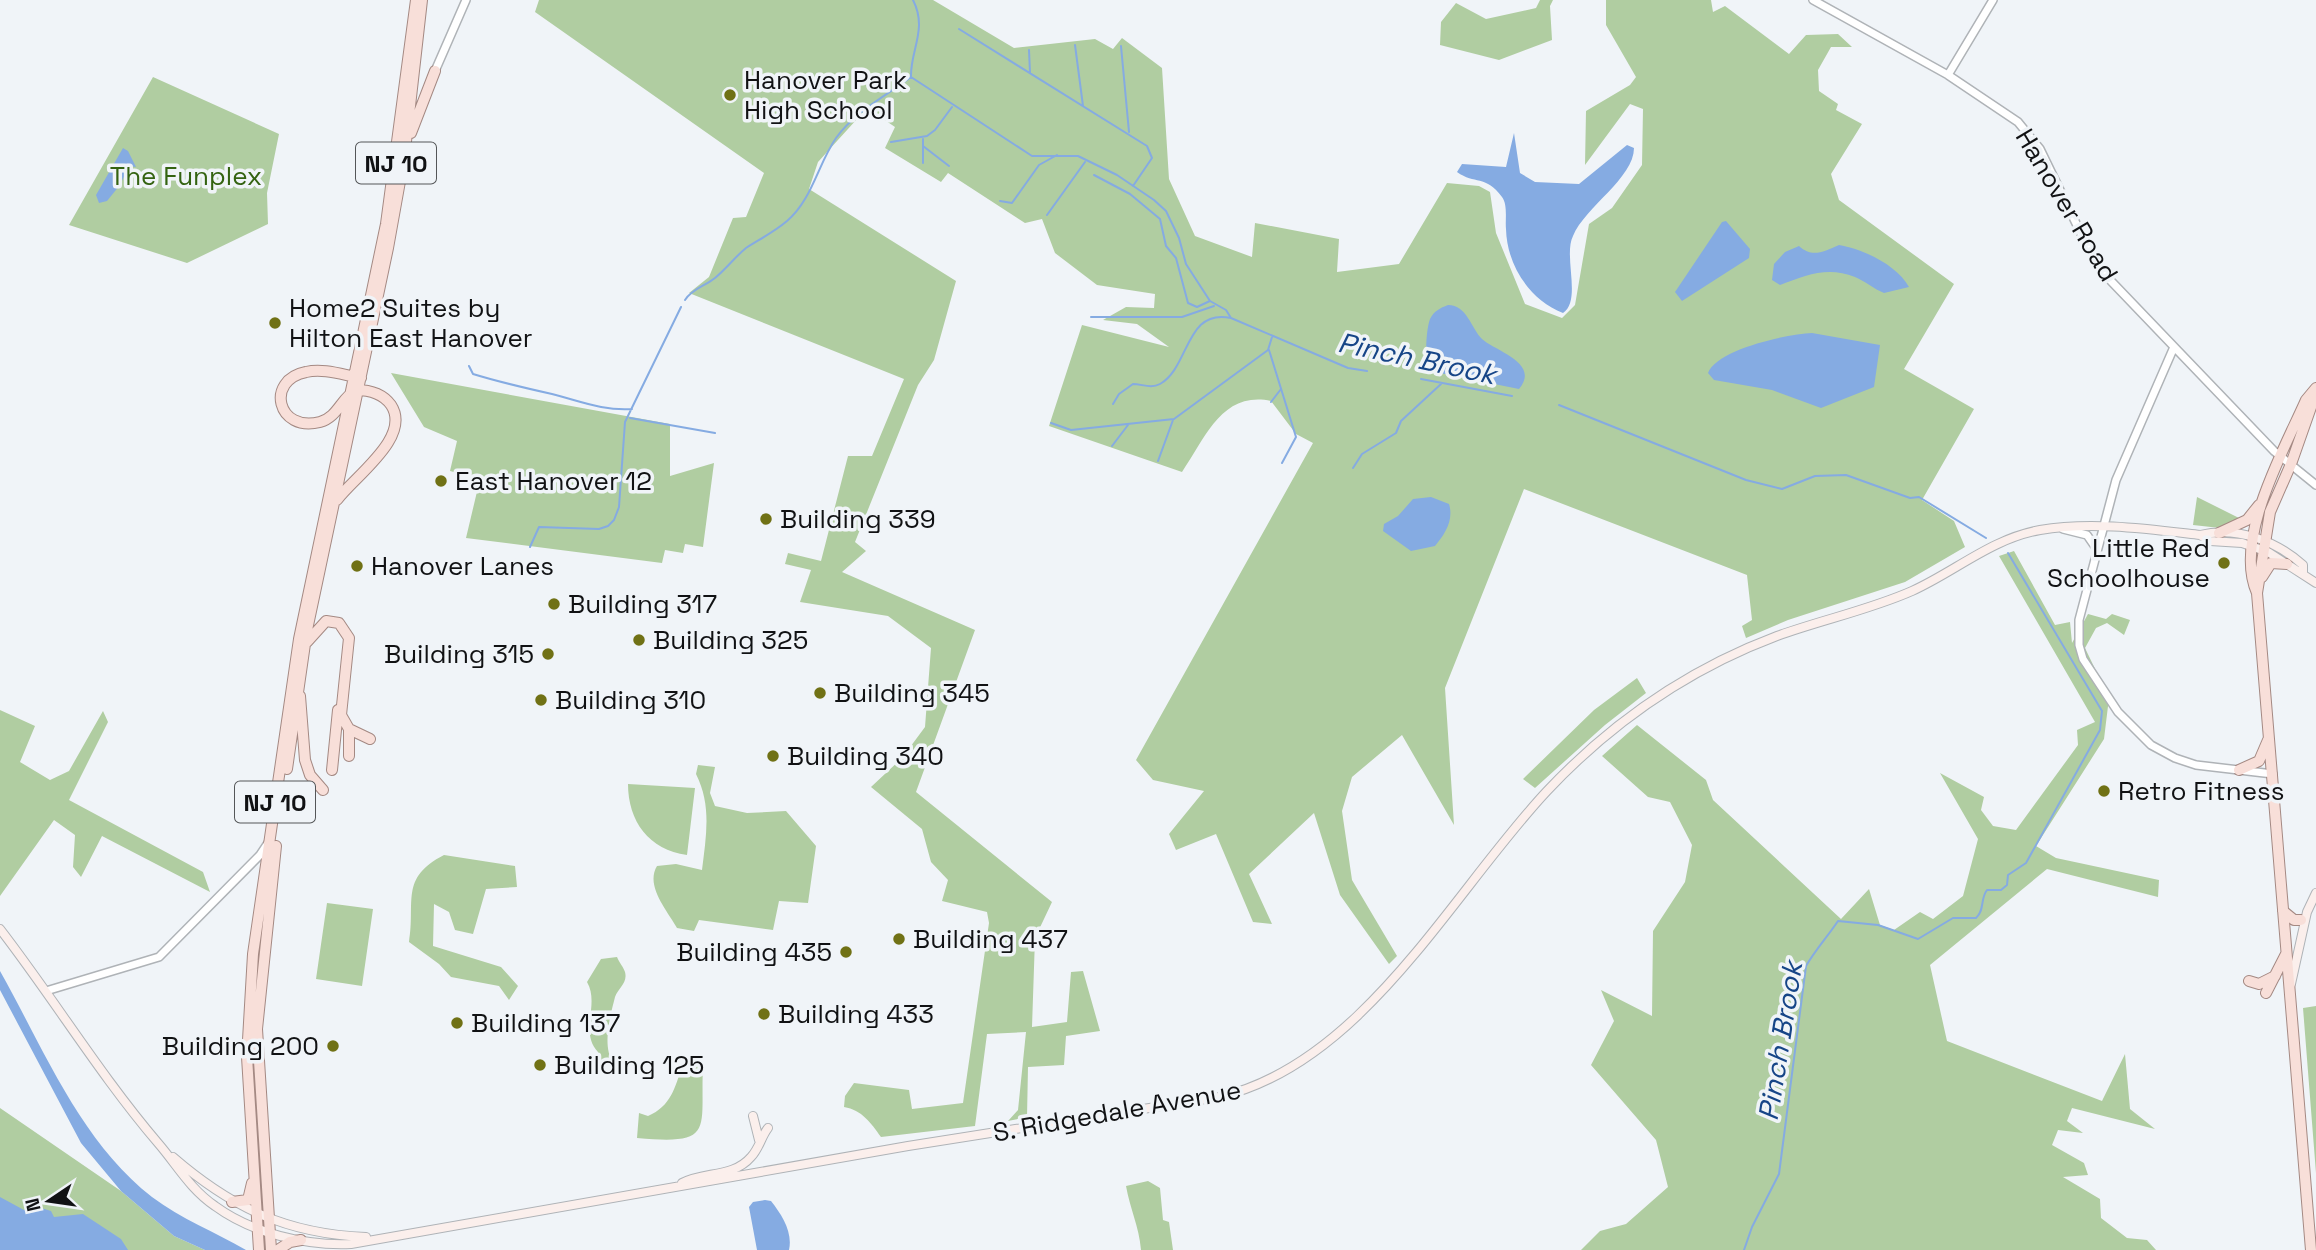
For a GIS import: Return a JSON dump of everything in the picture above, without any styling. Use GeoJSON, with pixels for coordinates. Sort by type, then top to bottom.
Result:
{"type":"FeatureCollection","features":[{"type":"Feature","properties":{"kind":"main road","name":"NJ 10"},"geometry":{"type":"LineString","coordinates":[[358,377],[395,166],[415,0]]}},
{"type":"Feature","properties":{"kind":"main road","name":"NJ 10"},"geometry":{"type":"LineString","coordinates":[[273,1248],[258,1076],[258,1010],[275,852],[305,643],[404,150],[422,0]]}},
{"type":"Feature","properties":{"kind":"main road"},"geometry":{"type":"LineString","coordinates":[[404,150],[435,71]]}},
{"type":"Feature","properties":{"kind":"main road"},"geometry":{"type":"LineString","coordinates":[[335,503],[389,443],[396,428],[394,410],[387,400],[376,393],[355,392],[333,416],[313,423],[294,421],[285,414],[280,403],[286,383],[303,372],[323,371],[358,377]]}},
{"type":"Feature","properties":{"kind":"main road"},"geometry":{"type":"LineString","coordinates":[[2200,535],[2220,533],[2247,520],[2263,499],[2306,400],[2316,387]]}},
{"type":"Feature","properties":{"kind":"main road","name":"NJ 10"},"geometry":{"type":"LineString","coordinates":[[259,1245],[248,1080],[248,1019],[253,954],[300,631],[355,392]]}},
{"type":"Feature","properties":{"kind":"main road"},"geometry":{"type":"LineString","coordinates":[[2311,1250],[2257,593],[2260,581],[2258,543],[2291,464],[2316,393]]}},
{"type":"Feature","properties":{"kind":"main road"},"geometry":{"type":"LineString","coordinates":[[2257,593],[2252,582],[2263,499]]}},
{"type":"Feature","properties":{"kind":"main road","name":"S. Ridgedale Avenue"},"geometry":{"type":"LineString","coordinates":[[673,1189],[908,1146],[1219,1097],[1279,1074],[1339,1030],[1379,994],[1545,793],[1602,738],[1664,693],[1767,640],[1911,592],[2001,541],[2059,528],[2103,528],[2200,535]]}},
{"type":"Feature","properties":{"kind":"main road"},"geometry":{"type":"LineString","coordinates":[[2220,533],[2293,556],[2303,565],[2304,573]]}},
{"type":"Feature","properties":{"kind":"main road"},"geometry":{"type":"LineString","coordinates":[[2200,535],[2210,541],[2258,543],[2297,573],[2304,573],[2316,583]]}},
{"type":"Feature","properties":{"kind":"main road"},"geometry":{"type":"LineString","coordinates":[[2260,581],[2271,563],[2287,564]]}},
{"type":"Feature","properties":{"kind":"main road"},"geometry":{"type":"LineString","coordinates":[[305,643],[326,621],[339,623],[345,628],[349,645],[330,772],[317,775],[305,760]]}},
{"type":"Feature","properties":{"kind":"main road"},"geometry":{"type":"LineString","coordinates":[[298,688],[303,704],[301,728],[305,760],[310,775],[323,790]]}},
{"type":"Feature","properties":{"kind":"main road"},"geometry":{"type":"LineString","coordinates":[[343,690],[341,715],[349,729],[349,756]]}},
{"type":"Feature","properties":{"kind":"main road"},"geometry":{"type":"LineString","coordinates":[[349,729],[370,739]]}},
{"type":"Feature","properties":{"kind":"main road"},"geometry":{"type":"LineString","coordinates":[[2239,770],[2259,761],[2269,736]]}},
{"type":"Feature","properties":{"kind":"main road"},"geometry":{"type":"LineString","coordinates":[[2289,987],[2299,949],[2295,943],[2304,916],[2316,893]]}},
{"type":"Feature","properties":{"kind":"main road"},"geometry":{"type":"LineString","coordinates":[[2283,911],[2294,920],[2304,916]]}},
{"type":"Feature","properties":{"kind":"main road"},"geometry":{"type":"LineString","coordinates":[[0,929],[46,990],[97,1067],[199,1193],[234,1218],[301,1241]]}},
{"type":"Feature","properties":{"kind":"main road"},"geometry":{"type":"LineString","coordinates":[[2266,993],[2287,954]]}},
{"type":"Feature","properties":{"kind":"main road"},"geometry":{"type":"LineString","coordinates":[[2249,981],[2259,984],[2276,975]]}},
{"type":"Feature","properties":{"kind":"main road"},"geometry":{"type":"LineString","coordinates":[[753,1116],[759,1140]]}},
{"type":"Feature","properties":{"kind":"main road"},"geometry":{"type":"LineString","coordinates":[[273,1248],[290,1242],[340,1244],[382,1238],[673,1189],[686,1181],[724,1173],[744,1164],[754,1154],[759,1140],[768,1128]]}},
{"type":"Feature","properties":{"kind":"main road"},"geometry":{"type":"LineString","coordinates":[[160,1146],[203,1183],[258,1215],[331,1235],[382,1238]]}},
{"type":"Feature","properties":{"kind":"main road"},"geometry":{"type":"LineString","coordinates":[[232,1202],[248,1200],[255,1169]]}},
{"type":"Feature","properties":{"kind":"street"},"geometry":{"type":"LineString","coordinates":[[435,71],[466,0]]}},
{"type":"Feature","properties":{"kind":"street","name":"Hanover Road"},"geometry":{"type":"LineString","coordinates":[[1813,0],[1948,75],[2001,108],[2023,127],[2044,156],[2094,258],[2111,281],[2282,457],[2316,485]]}},
{"type":"Feature","properties":{"kind":"street"},"geometry":{"type":"LineString","coordinates":[[1948,75],[1993,0]]}},
{"type":"Feature","properties":{"kind":"street"},"geometry":{"type":"LineString","coordinates":[[2174,347],[2118,472],[2078,631],[2081,653],[2127,723],[2151,745],[2185,762],[2273,774]]}},
{"type":"Feature","properties":{"kind":"street"},"geometry":{"type":"LineString","coordinates":[[2059,528],[2087,535],[2097,550]]}},
{"type":"Feature","properties":{"kind":"street"},"geometry":{"type":"LineString","coordinates":[[46,990],[159,957],[260,855],[270,837]]}},
{"type":"Feature","properties":{"kind":"green space"},"geometry":{"type":"Polygon","coordinates":[[[539,0],[933,0],[1014,48],[1095,39],[1113,49],[1122,38],[1162,68],[1169,179],[1195,236],[1252,257],[1255,223],[1339,239],[1337,272],[1399,264],[1447,183],[1479,186],[1490,192],[1496,233],[1525,304],[1562,318],[1575,305],[1589,224],[1612,208],[1642,165],[1643,109],[1630,104],[1585,165],[1586,111],[1630,85],[1636,77],[1606,25],[1606,0],[1711,0],[1713,12],[1725,6],[1789,54],[1806,35],[1838,34],[1852,47],[1831,47],[1818,70],[1819,91],[1838,104],[1836,110],[1862,124],[1831,174],[1839,200],[1954,284],[1904,369],[1974,409],[1922,500],[1954,521],[1965,547],[1905,582],[1788,620],[1746,638],[1742,626],[1752,620],[1747,575],[1524,489],[1445,688],[1454,825],[1402,735],[1352,777],[1342,811],[1352,880],[1397,956],[1389,964],[1340,895],[1314,813],[1249,874],[1272,924],[1253,922],[1216,834],[1176,850],[1169,834],[1204,791],[1153,780],[1136,760],[1313,443],[1296,434],[1271,401],[1254,400],[1240,403],[1228,410],[1208,432],[1182,472],[1049,426],[1082,325],[1169,347],[1137,324],[1103,320],[1126,307],[1154,308],[1155,294],[1097,285],[1055,253],[1042,219],[1025,223],[948,173],[941,182],[885,148],[895,127],[867,108],[818,162],[809,189],[956,281],[934,360],[918,385],[855,542],[866,551],[842,572],[975,630],[916,792],[1052,902],[1035,938],[1032,1027],[1067,1022],[1071,972],[1083,971],[1100,1031],[1066,1036],[1064,1065],[1028,1067],[1027,1117],[1008,1121],[1018,1110],[1026,1032],[987,1034],[975,1126],[881,1137],[861,1114],[844,1107],[845,1096],[854,1083],[909,1090],[912,1109],[963,1103],[989,923],[987,912],[942,901],[948,880],[931,862],[922,829],[871,787],[902,758],[925,727],[931,648],[888,616],[800,602],[811,570],[785,564],[788,553],[821,561],[848,456],[872,456],[904,379],[689,293],[709,277],[733,218],[746,217],[764,173],[535,12],[539,0]]]}},
{"type":"Feature","properties":{"kind":"green space"},"geometry":{"type":"Polygon","coordinates":[[[1540,0],[1553,0],[1550,6],[1552,40],[1499,60],[1440,45],[1441,22],[1456,3],[1486,19],[1536,8],[1540,0]]]}},
{"type":"Feature","properties":{"kind":"green space","name":"The Funplex"},"geometry":{"type":"Polygon","coordinates":[[[153,77],[279,134],[267,193],[268,224],[187,263],[69,225],[153,77]]]}},
{"type":"Feature","properties":{"kind":"green space"},"geometry":{"type":"Polygon","coordinates":[[[391,373],[670,424],[670,476],[714,463],[703,547],[685,544],[683,553],[665,550],[662,563],[466,538],[480,479],[450,471],[457,441],[424,427],[391,373]]]}},
{"type":"Feature","properties":{"kind":"green space"},"geometry":{"type":"Polygon","coordinates":[[[2197,497],[2243,520],[2220,528],[2193,525],[2197,497]]]}},
{"type":"Feature","properties":{"kind":"green space"},"geometry":{"type":"Polygon","coordinates":[[[2014,551],[2055,625],[2070,622],[2072,643],[2088,614],[2106,619],[2112,614],[2130,620],[2124,635],[2107,623],[2096,628],[2085,648],[2109,698],[2104,739],[2036,846],[2056,858],[2159,880],[2158,897],[2047,869],[1930,965],[1947,1041],[2102,1101],[2125,1054],[2130,1109],[2155,1129],[2072,1108],[2067,1121],[2083,1133],[2058,1130],[2052,1145],[2084,1163],[2088,1175],[2063,1177],[2100,1199],[2101,1218],[2127,1238],[2147,1240],[2156,1250],[1581,1250],[1600,1231],[1626,1224],[1668,1187],[1656,1140],[1591,1065],[1614,1021],[1601,990],[1652,1016],[1653,931],[1685,882],[1692,845],[1670,802],[1648,797],[1602,756],[1637,725],[1706,780],[1713,800],[1841,919],[1869,889],[1880,925],[1894,930],[1920,912],[1933,919],[1963,896],[1978,839],[1940,773],[1984,797],[1981,810],[1993,826],[2016,830],[2078,745],[2077,730],[2095,722],[1999,556],[2014,551]]]}},
{"type":"Feature","properties":{"kind":"green space"},"geometry":{"type":"Polygon","coordinates":[[[1637,678],[1646,693],[1605,725],[1535,788],[1523,779],[1594,710],[1637,678]]]}},
{"type":"Feature","properties":{"kind":"green space"},"geometry":{"type":"Polygon","coordinates":[[[0,710],[35,726],[20,762],[50,780],[69,771],[103,711],[108,722],[69,800],[203,872],[210,892],[102,836],[81,877],[73,867],[75,835],[54,820],[0,896],[0,710]]]}},
{"type":"Feature","properties":{"kind":"green space"},"geometry":{"type":"Polygon","coordinates":[[[698,765],[715,767],[710,793],[715,806],[747,813],[786,811],[816,846],[808,903],[779,901],[773,930],[699,920],[694,931],[677,928],[655,890],[654,874],[657,866],[676,864],[702,870],[706,809],[696,774],[698,765]]]}},
{"type":"Feature","properties":{"kind":"green space"},"geometry":{"type":"Polygon","coordinates":[[[628,784],[695,788],[687,855],[662,847],[643,832],[632,810],[628,784]]]}},
{"type":"Feature","properties":{"kind":"green space"},"geometry":{"type":"Polygon","coordinates":[[[444,855],[515,866],[517,887],[486,889],[473,934],[455,930],[449,912],[434,904],[433,946],[501,967],[518,986],[509,1000],[499,986],[451,977],[439,964],[409,942],[415,882],[430,864],[444,855]]]}},
{"type":"Feature","properties":{"kind":"green space"},"geometry":{"type":"Polygon","coordinates":[[[327,903],[373,909],[362,986],[316,979],[327,903]]]}},
{"type":"Feature","properties":{"kind":"green space"},"geometry":{"type":"Polygon","coordinates":[[[617,957],[626,976],[615,997],[609,1022],[607,1039],[613,1063],[598,1070],[598,1052],[590,1036],[592,999],[587,982],[601,959],[617,957]]]}},
{"type":"Feature","properties":{"kind":"green space"},"geometry":{"type":"Polygon","coordinates":[[[2316,1006],[2316,1173],[2303,1008],[2316,1006]]]}},
{"type":"Feature","properties":{"kind":"green space"},"geometry":{"type":"Polygon","coordinates":[[[695,1058],[703,1065],[702,1119],[698,1129],[692,1135],[680,1139],[637,1138],[639,1113],[648,1116],[662,1107],[671,1096],[682,1066],[695,1058]]]}},
{"type":"Feature","properties":{"kind":"green space"},"geometry":{"type":"Polygon","coordinates":[[[0,1108],[121,1191],[174,1236],[205,1250],[0,1250],[0,1108]]]}},
{"type":"Feature","properties":{"kind":"green space"},"geometry":{"type":"Polygon","coordinates":[[[1148,1181],[1160,1188],[1163,1220],[1169,1222],[1173,1250],[1141,1250],[1126,1186],[1148,1181]]]}},
{"type":"Feature","properties":{"kind":"water"},"geometry":{"type":"Polygon","coordinates":[[[1514,133],[1520,173],[1535,182],[1579,184],[1627,145],[1634,148],[1626,170],[1579,225],[1573,236],[1570,245],[1571,298],[1563,313],[1540,300],[1522,280],[1507,243],[1506,208],[1502,197],[1485,182],[1457,172],[1462,164],[1506,167],[1514,133]]]}},
{"type":"Feature","properties":{"kind":"water"},"geometry":{"type":"Polygon","coordinates":[[[123,148],[128,151],[136,167],[129,166],[120,185],[107,201],[99,203],[96,195],[123,148]]]}},
{"type":"Feature","properties":{"kind":"water"},"geometry":{"type":"Polygon","coordinates":[[[1726,221],[1750,249],[1749,258],[1682,301],[1675,292],[1722,222],[1726,221]]]}},
{"type":"Feature","properties":{"kind":"water"},"geometry":{"type":"Polygon","coordinates":[[[1839,245],[1879,259],[1904,279],[1909,287],[1884,293],[1855,277],[1836,272],[1808,275],[1780,285],[1772,280],[1774,264],[1785,252],[1799,246],[1808,252],[1818,253],[1839,245]]]}},
{"type":"Feature","properties":{"kind":"water"},"geometry":{"type":"Polygon","coordinates":[[[1448,305],[1460,309],[1482,339],[1520,365],[1524,380],[1519,389],[1430,371],[1426,354],[1430,319],[1435,312],[1448,305]]]}},
{"type":"Feature","properties":{"kind":"water"},"geometry":{"type":"Polygon","coordinates":[[[1812,333],[1880,345],[1874,387],[1821,408],[1772,390],[1714,380],[1708,373],[1714,364],[1725,357],[1754,344],[1812,333]]]}},
{"type":"Feature","properties":{"kind":"water"},"geometry":{"type":"Polygon","coordinates":[[[1431,497],[1449,504],[1450,510],[1448,526],[1435,546],[1411,551],[1383,531],[1384,524],[1398,516],[1413,499],[1431,497]]]}},
{"type":"Feature","properties":{"kind":"water"},"geometry":{"type":"Polygon","coordinates":[[[0,971],[48,1062],[104,1149],[127,1174],[163,1205],[246,1250],[205,1250],[174,1236],[121,1191],[81,1143],[0,990],[0,971]]]}},
{"type":"Feature","properties":{"kind":"water"},"geometry":{"type":"Polygon","coordinates":[[[0,1197],[24,1210],[35,1206],[51,1211],[54,1217],[83,1214],[121,1239],[128,1250],[0,1250],[0,1197]]]}},
{"type":"Feature","properties":{"kind":"water"},"geometry":{"type":"Polygon","coordinates":[[[771,1201],[786,1224],[789,1250],[757,1250],[749,1207],[753,1202],[771,1201]]]}},
{"type":"Feature","properties":{"kind":"waterway","name":"Pinch Brook"},"geometry":{"type":"LineString","coordinates":[[913,0],[919,30],[911,77],[1032,156],[1078,156],[1117,175],[1166,211],[1179,238],[1186,264],[1210,301],[1226,310],[1231,318],[1348,368],[1367,371]]}},
{"type":"Feature","properties":{"kind":"waterway"},"geometry":{"type":"LineString","coordinates":[[959,29],[1147,146],[1152,158],[1133,186]]}},
{"type":"Feature","properties":{"kind":"waterway"},"geometry":{"type":"LineString","coordinates":[[1075,45],[1083,106]]}},
{"type":"Feature","properties":{"kind":"waterway"},"geometry":{"type":"LineString","coordinates":[[1121,46],[1129,132]]}},
{"type":"Feature","properties":{"kind":"waterway"},"geometry":{"type":"LineString","coordinates":[[1029,50],[1030,73]]}},
{"type":"Feature","properties":{"kind":"waterway"},"geometry":{"type":"LineString","coordinates":[[685,300],[695,290],[715,278],[746,248],[787,221],[803,203],[830,148],[844,128],[861,112],[911,77]]}},
{"type":"Feature","properties":{"kind":"waterway"},"geometry":{"type":"LineString","coordinates":[[891,142],[927,136],[935,130],[952,107]]}},
{"type":"Feature","properties":{"kind":"waterway"},"geometry":{"type":"LineString","coordinates":[[923,139],[923,163]]}},
{"type":"Feature","properties":{"kind":"waterway"},"geometry":{"type":"LineString","coordinates":[[923,146],[949,166]]}},
{"type":"Feature","properties":{"kind":"waterway"},"geometry":{"type":"LineString","coordinates":[[1000,201],[1012,203],[1039,165],[1057,155]]}},
{"type":"Feature","properties":{"kind":"waterway"},"geometry":{"type":"LineString","coordinates":[[1047,215],[1085,162]]}},
{"type":"Feature","properties":{"kind":"waterway"},"geometry":{"type":"LineString","coordinates":[[1094,175],[1130,194],[1160,219],[1166,246],[1176,258],[1188,303],[1197,307],[1210,301]]}},
{"type":"Feature","properties":{"kind":"waterway"},"geometry":{"type":"LineString","coordinates":[[1091,317],[1182,317],[1214,306]]}},
{"type":"Feature","properties":{"kind":"waterway"},"geometry":{"type":"LineString","coordinates":[[530,547],[539,527],[599,529],[614,520],[619,507],[625,422],[681,307]]}},
{"type":"Feature","properties":{"kind":"waterway"},"geometry":{"type":"LineString","coordinates":[[1113,404],[1119,394],[1133,384],[1157,385],[1170,376],[1196,330],[1205,322],[1216,317],[1231,318]]}},
{"type":"Feature","properties":{"kind":"waterway"},"geometry":{"type":"LineString","coordinates":[[1051,423],[1071,430],[1174,419],[1268,350],[1272,337]]}},
{"type":"Feature","properties":{"kind":"waterway"},"geometry":{"type":"LineString","coordinates":[[1269,350],[1296,437],[1282,463]]}},
{"type":"Feature","properties":{"kind":"waterway"},"geometry":{"type":"LineString","coordinates":[[469,366],[473,374],[502,382],[601,407],[632,409]]}},
{"type":"Feature","properties":{"kind":"waterway","name":"Pinch Brook"},"geometry":{"type":"LineString","coordinates":[[1421,379],[1512,396]]}},
{"type":"Feature","properties":{"kind":"waterway"},"geometry":{"type":"LineString","coordinates":[[1353,468],[1362,454],[1396,433],[1401,421],[1441,384]]}},
{"type":"Feature","properties":{"kind":"waterway"},"geometry":{"type":"LineString","coordinates":[[1271,402],[1281,389]]}},
{"type":"Feature","properties":{"kind":"waterway","name":"Pinch Brook"},"geometry":{"type":"LineString","coordinates":[[1559,405],[1746,480],[1782,489],[1815,476],[1846,475],[1910,498],[1919,497],[1986,538]]}},
{"type":"Feature","properties":{"kind":"waterway"},"geometry":{"type":"LineString","coordinates":[[630,418],[715,433]]}},
{"type":"Feature","properties":{"kind":"waterway"},"geometry":{"type":"LineString","coordinates":[[1158,461],[1173,420]]}},
{"type":"Feature","properties":{"kind":"waterway"},"geometry":{"type":"LineString","coordinates":[[1112,446],[1128,425]]}},
{"type":"Feature","properties":{"kind":"waterway","name":"Pinch Brook"},"geometry":{"type":"LineString","coordinates":[[1744,1250],[1752,1227],[1779,1174],[1806,966],[1814,954],[1838,921],[1878,925],[1918,939],[1953,918],[1976,918],[1981,912],[1987,890],[2001,890],[2007,885],[2008,875],[2026,863],[2100,730],[2102,711],[2008,553]]}},
{"type":"Feature","properties":{"kind":"place","name":"Hanover Park High School"},"geometry":{"type":"Point","coordinates":[730,95]}},
{"type":"Feature","properties":{"kind":"place","name":"Home2 Suites by Hilton East Hanover"},"geometry":{"type":"Point","coordinates":[275,323]}},
{"type":"Feature","properties":{"kind":"place","name":"East Hanover 12"},"geometry":{"type":"Point","coordinates":[441,481]}},
{"type":"Feature","properties":{"kind":"place","name":"Building 339"},"geometry":{"type":"Point","coordinates":[766,519]}},
{"type":"Feature","properties":{"kind":"place","name":"Little Red Schoolhouse"},"geometry":{"type":"Point","coordinates":[2224,563]}},
{"type":"Feature","properties":{"kind":"place","name":"Hanover Lanes"},"geometry":{"type":"Point","coordinates":[357,566]}},
{"type":"Feature","properties":{"kind":"place","name":"Building 317"},"geometry":{"type":"Point","coordinates":[554,604]}},
{"type":"Feature","properties":{"kind":"place","name":"Building 325"},"geometry":{"type":"Point","coordinates":[639,640]}},
{"type":"Feature","properties":{"kind":"place","name":"Building 315"},"geometry":{"type":"Point","coordinates":[548,654]}},
{"type":"Feature","properties":{"kind":"place","name":"Building 345"},"geometry":{"type":"Point","coordinates":[820,693]}},
{"type":"Feature","properties":{"kind":"place","name":"Building 310"},"geometry":{"type":"Point","coordinates":[541,700]}},
{"type":"Feature","properties":{"kind":"place","name":"Building 340"},"geometry":{"type":"Point","coordinates":[773,756]}},
{"type":"Feature","properties":{"kind":"place","name":"Retro Fitness"},"geometry":{"type":"Point","coordinates":[2104,791]}},
{"type":"Feature","properties":{"kind":"place","name":"Building 437"},"geometry":{"type":"Point","coordinates":[899,939]}},
{"type":"Feature","properties":{"kind":"place","name":"Building 435"},"geometry":{"type":"Point","coordinates":[846,952]}},
{"type":"Feature","properties":{"kind":"place","name":"Building 433"},"geometry":{"type":"Point","coordinates":[764,1014]}},
{"type":"Feature","properties":{"kind":"place","name":"Building 137"},"geometry":{"type":"Point","coordinates":[457,1023]}},
{"type":"Feature","properties":{"kind":"place","name":"Building 200"},"geometry":{"type":"Point","coordinates":[333,1046]}},
{"type":"Feature","properties":{"kind":"place","name":"Building 125"},"geometry":{"type":"Point","coordinates":[540,1065]}}]}
